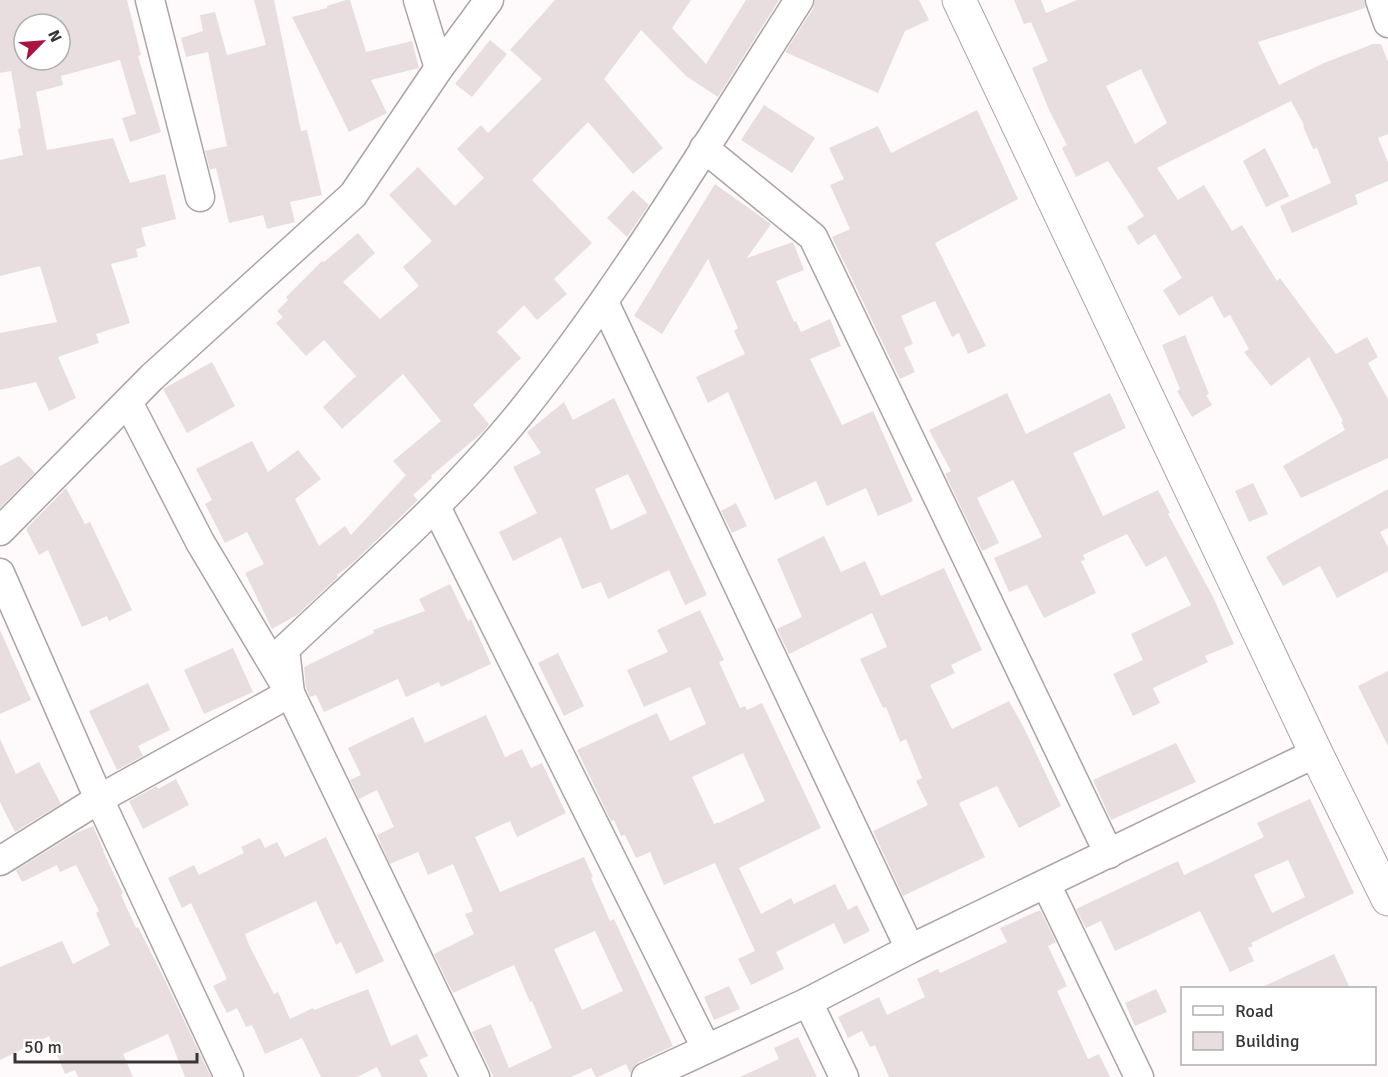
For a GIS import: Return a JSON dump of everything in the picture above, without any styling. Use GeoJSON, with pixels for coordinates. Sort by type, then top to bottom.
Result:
{"type":"FeatureCollection","features":[{"type":"Feature","properties":{"kind":"street"},"geometry":{"type":"LineString","coordinates":[[150,0],[200,197]]}},
{"type":"Feature","properties":{"kind":"street"},"geometry":{"type":"LineString","coordinates":[[418,0],[439,68]]}},
{"type":"Feature","properties":{"kind":"street"},"geometry":{"type":"LineString","coordinates":[[0,531],[152,377],[353,195],[439,68],[489,0]]}},
{"type":"Feature","properties":{"kind":"street"},"geometry":{"type":"LineString","coordinates":[[290,693],[285,649],[436,507],[521,412],[604,302],[799,0]]}},
{"type":"Feature","properties":{"kind":"street"},"geometry":{"type":"LineString","coordinates":[[959,0],[1316,753],[1388,899]]}},
{"type":"Feature","properties":{"kind":"street"},"geometry":{"type":"LineString","coordinates":[[1380,0],[1388,23]]}},
{"type":"Feature","properties":{"kind":"street"},"geometry":{"type":"LineString","coordinates":[[704,148],[813,237],[1108,854]]}},
{"type":"Feature","properties":{"kind":"street"},"geometry":{"type":"LineString","coordinates":[[604,302],[910,949]]}},
{"type":"Feature","properties":{"kind":"street"},"geometry":{"type":"LineString","coordinates":[[128,402],[200,542],[290,693],[475,1077]]}},
{"type":"Feature","properties":{"kind":"street"},"geometry":{"type":"LineString","coordinates":[[436,507],[706,1048]]}},
{"type":"Feature","properties":{"kind":"street"},"geometry":{"type":"LineString","coordinates":[[0,573],[99,799],[229,1077]]}},
{"type":"Feature","properties":{"kind":"street"},"geometry":{"type":"LineString","coordinates":[[0,861],[99,799],[290,693]]}},
{"type":"Feature","properties":{"kind":"street"},"geometry":{"type":"LineString","coordinates":[[646,1077],[808,1002],[910,949],[1316,753]]}},
{"type":"Feature","properties":{"kind":"street"},"geometry":{"type":"LineString","coordinates":[[1046,884],[1138,1077]]}},
{"type":"Feature","properties":{"kind":"street"},"geometry":{"type":"LineString","coordinates":[[808,1002],[844,1077]]}},
{"type":"Feature","properties":{"kind":"building"},"geometry":{"type":"Polygon","coordinates":[[[0,0],[127,0],[141,55],[138,56],[161,132],[130,142],[122,118],[136,114],[120,60],[61,76],[63,85],[36,92],[47,150],[113,138],[130,183],[165,174],[176,219],[141,228],[146,246],[136,249],[138,257],[111,264],[130,323],[96,334],[99,343],[58,357],[76,398],[49,411],[36,382],[0,390],[0,333],[57,322],[40,266],[0,276],[0,160],[23,155],[18,129],[21,128],[11,71],[0,73],[0,0]]]}},
{"type":"Feature","properties":{"kind":"building"},"geometry":{"type":"Polygon","coordinates":[[[254,0],[274,0],[301,131],[307,130],[322,195],[290,202],[295,222],[267,229],[263,215],[229,223],[216,168],[210,170],[205,151],[227,146],[208,52],[186,57],[181,38],[203,31],[200,15],[215,12],[227,55],[266,45],[254,0]]]}},
{"type":"Feature","properties":{"kind":"building"},"geometry":{"type":"Polygon","coordinates":[[[350,0],[366,52],[412,41],[419,68],[371,80],[387,113],[349,132],[292,17],[327,8],[327,6],[350,0]]]}},
{"type":"Feature","properties":{"kind":"building"},"geometry":{"type":"Polygon","coordinates":[[[555,0],[691,0],[672,28],[706,64],[746,0],[779,0],[718,97],[686,76],[641,30],[604,79],[663,148],[633,174],[588,122],[532,180],[592,243],[554,279],[567,294],[537,320],[524,305],[497,332],[521,358],[473,405],[489,424],[483,432],[431,476],[432,478],[413,495],[418,500],[354,562],[337,575],[338,577],[297,615],[272,629],[245,573],[264,564],[247,532],[225,543],[205,504],[212,500],[196,469],[252,441],[268,472],[298,450],[321,479],[295,499],[319,546],[345,526],[351,535],[406,475],[393,461],[441,421],[403,374],[342,429],[323,407],[356,376],[324,340],[306,356],[276,323],[283,317],[277,311],[288,300],[286,297],[322,261],[324,262],[358,233],[375,253],[343,282],[380,319],[419,286],[403,267],[432,241],[389,195],[418,167],[455,206],[484,178],[457,149],[481,125],[488,133],[542,79],[510,50],[555,0]]]}},
{"type":"Feature","properties":{"kind":"building"},"geometry":{"type":"Polygon","coordinates":[[[815,0],[919,0],[929,20],[905,31],[878,93],[785,52],[813,9],[815,0]]]}},
{"type":"Feature","properties":{"kind":"building"},"geometry":{"type":"Polygon","coordinates":[[[1014,0],[1041,0],[1046,13],[1077,0],[1364,0],[1365,8],[1258,42],[1279,85],[1324,63],[1373,44],[1381,44],[1388,62],[1388,134],[1378,138],[1388,162],[1388,181],[1355,195],[1358,204],[1292,233],[1280,206],[1331,183],[1317,148],[1313,149],[1304,125],[1291,101],[1157,168],[1178,200],[1204,185],[1232,231],[1242,225],[1277,281],[1280,278],[1336,354],[1367,337],[1378,357],[1368,363],[1388,399],[1388,458],[1301,498],[1283,466],[1345,430],[1341,422],[1343,421],[1309,357],[1271,386],[1244,352],[1249,349],[1230,315],[1224,318],[1212,296],[1179,316],[1163,290],[1182,278],[1155,234],[1138,245],[1127,227],[1144,216],[1108,161],[1076,177],[1062,148],[1067,145],[1049,110],[1032,68],[1048,61],[1031,22],[1024,24],[1014,0]],[[1141,69],[1106,86],[1135,144],[1167,123],[1141,69]]]}},
{"type":"Feature","properties":{"kind":"building"},"geometry":{"type":"Polygon","coordinates":[[[490,40],[507,54],[472,97],[455,84],[490,40]]]}},
{"type":"Feature","properties":{"kind":"building"},"geometry":{"type":"Polygon","coordinates":[[[764,105],[815,138],[792,173],[741,140],[764,105]]]}},
{"type":"Feature","properties":{"kind":"building"},"geometry":{"type":"Polygon","coordinates":[[[977,110],[1018,199],[935,243],[986,346],[968,354],[959,333],[952,337],[935,301],[901,316],[913,344],[904,348],[915,372],[900,379],[832,237],[850,229],[830,185],[844,179],[829,148],[878,126],[891,153],[977,110]]]}},
{"type":"Feature","properties":{"kind":"building"},"geometry":{"type":"Polygon","coordinates":[[[1265,148],[1289,196],[1266,207],[1243,161],[1265,148]]]}},
{"type":"Feature","properties":{"kind":"building"},"geometry":{"type":"Polygon","coordinates":[[[715,184],[771,224],[747,258],[793,242],[804,270],[776,281],[794,322],[796,321],[801,332],[830,319],[841,346],[810,359],[842,425],[873,411],[913,501],[878,516],[866,488],[827,506],[816,481],[775,500],[728,392],[708,403],[696,377],[745,354],[734,331],[738,328],[708,259],[662,334],[634,316],[715,184]]]}},
{"type":"Feature","properties":{"kind":"building"},"geometry":{"type":"Polygon","coordinates":[[[633,190],[649,205],[627,237],[607,218],[633,190]]]}},
{"type":"Feature","properties":{"kind":"building"},"geometry":{"type":"Polygon","coordinates":[[[1185,335],[1209,394],[1206,395],[1212,405],[1192,417],[1177,391],[1180,389],[1162,345],[1185,335]]]}},
{"type":"Feature","properties":{"kind":"building"},"geometry":{"type":"Polygon","coordinates":[[[212,362],[235,406],[187,433],[163,389],[212,362]]]}},
{"type":"Feature","properties":{"kind":"building"},"geometry":{"type":"Polygon","coordinates":[[[1007,393],[1026,434],[1110,393],[1126,428],[1073,453],[1103,516],[1158,490],[1170,513],[1168,514],[1213,597],[1234,644],[1205,656],[1208,662],[1153,688],[1160,703],[1133,716],[1113,674],[1143,660],[1131,634],[1191,605],[1166,556],[1146,567],[1127,534],[1083,555],[1085,560],[1081,561],[1096,593],[1044,618],[1027,585],[1009,592],[994,558],[1042,537],[1013,480],[977,498],[999,543],[982,551],[945,474],[951,471],[929,430],[1007,393]]]}},
{"type":"Feature","properties":{"kind":"building"},"geometry":{"type":"Polygon","coordinates":[[[614,398],[707,595],[685,605],[669,570],[608,599],[601,582],[582,589],[561,537],[513,561],[499,532],[537,513],[513,467],[541,453],[527,432],[564,402],[573,420],[614,398]],[[628,474],[595,489],[611,530],[647,513],[628,474]]]}},
{"type":"Feature","properties":{"kind":"building"},"geometry":{"type":"Polygon","coordinates":[[[19,456],[35,473],[0,508],[0,466],[19,456]]]}},
{"type":"Feature","properties":{"kind":"building"},"geometry":{"type":"Polygon","coordinates":[[[1253,483],[1268,514],[1249,522],[1235,491],[1253,483]]]}},
{"type":"Feature","properties":{"kind":"building"},"geometry":{"type":"Polygon","coordinates":[[[66,488],[85,524],[90,522],[132,610],[109,621],[107,616],[82,627],[48,550],[39,555],[26,529],[66,488]]]}},
{"type":"Feature","properties":{"kind":"building"},"geometry":{"type":"Polygon","coordinates":[[[1388,489],[1388,528],[1380,532],[1388,547],[1388,571],[1337,598],[1320,566],[1283,586],[1266,557],[1388,489]]]}},
{"type":"Feature","properties":{"kind":"building"},"geometry":{"type":"Polygon","coordinates":[[[736,503],[747,526],[732,533],[721,511],[736,503]]]}},
{"type":"Feature","properties":{"kind":"building"},"geometry":{"type":"Polygon","coordinates":[[[824,536],[841,572],[865,561],[881,596],[944,568],[982,650],[951,665],[955,673],[930,685],[952,729],[1009,701],[1061,806],[1019,828],[997,786],[959,803],[985,857],[903,896],[873,831],[928,805],[916,781],[922,778],[906,739],[900,742],[886,707],[883,708],[860,659],[887,647],[872,613],[789,654],[777,629],[802,617],[777,559],[824,536]]]}},
{"type":"Feature","properties":{"kind":"building"},"geometry":{"type":"Polygon","coordinates":[[[450,584],[468,621],[471,619],[491,664],[441,687],[439,682],[406,697],[398,679],[324,712],[316,695],[310,697],[306,688],[304,667],[374,633],[373,630],[425,611],[419,599],[450,584]]]}},
{"type":"Feature","properties":{"kind":"building"},"geometry":{"type":"Polygon","coordinates":[[[700,610],[724,660],[719,662],[740,708],[745,706],[747,710],[762,703],[821,828],[739,868],[761,914],[791,898],[794,904],[835,884],[848,910],[857,905],[870,931],[844,944],[834,923],[776,952],[784,969],[751,985],[738,959],[755,951],[715,863],[664,885],[650,852],[636,858],[625,835],[621,836],[614,820],[611,821],[577,750],[657,713],[670,741],[706,724],[690,687],[644,707],[627,670],[668,652],[657,630],[700,610]],[[743,753],[692,777],[714,824],[765,801],[743,753]]]}},
{"type":"Feature","properties":{"kind":"building"},"geometry":{"type":"Polygon","coordinates":[[[0,630],[31,700],[0,714],[0,630]]]}},
{"type":"Feature","properties":{"kind":"building"},"geometry":{"type":"Polygon","coordinates":[[[233,648],[253,692],[204,714],[184,670],[233,648]]]}},
{"type":"Feature","properties":{"kind":"building"},"geometry":{"type":"Polygon","coordinates":[[[558,653],[584,706],[564,716],[538,663],[558,653]]]}},
{"type":"Feature","properties":{"kind":"building"},"geometry":{"type":"Polygon","coordinates":[[[1388,671],[1388,746],[1358,686],[1388,671]]]}},
{"type":"Feature","properties":{"kind":"building"},"geometry":{"type":"Polygon","coordinates":[[[148,683],[170,730],[138,746],[143,756],[117,770],[89,711],[148,683]]]}},
{"type":"Feature","properties":{"kind":"building"},"geometry":{"type":"Polygon","coordinates":[[[486,715],[505,757],[522,749],[531,768],[542,763],[566,813],[517,837],[510,821],[475,837],[500,892],[584,857],[610,921],[614,919],[673,1046],[639,1062],[630,1073],[626,1064],[598,1077],[591,1068],[571,1077],[491,1077],[493,1076],[472,1032],[491,1024],[509,1068],[552,1048],[532,1001],[530,1002],[514,965],[453,993],[434,954],[474,934],[465,914],[473,911],[453,864],[428,875],[418,852],[390,864],[377,835],[394,827],[377,790],[359,799],[350,780],[361,775],[348,748],[413,717],[425,743],[486,715]],[[595,931],[554,949],[582,1010],[623,991],[595,931]]]}},
{"type":"Feature","properties":{"kind":"building"},"geometry":{"type":"Polygon","coordinates":[[[0,739],[16,774],[39,762],[61,804],[15,832],[0,802],[0,739]]]}},
{"type":"Feature","properties":{"kind":"building"},"geometry":{"type":"Polygon","coordinates":[[[1176,743],[1196,782],[1111,820],[1093,780],[1176,743]]]}},
{"type":"Feature","properties":{"kind":"building"},"geometry":{"type":"Polygon","coordinates":[[[176,779],[189,805],[143,829],[129,801],[176,779]]]}},
{"type":"Feature","properties":{"kind":"building"},"geometry":{"type":"Polygon","coordinates":[[[1310,799],[1354,893],[1251,943],[1253,946],[1248,948],[1254,961],[1230,972],[1200,911],[1115,951],[1101,921],[1086,928],[1076,909],[1178,861],[1184,875],[1264,837],[1257,823],[1310,799]],[[1288,860],[1254,875],[1272,913],[1305,897],[1288,860]]]}},
{"type":"Feature","properties":{"kind":"building"},"geometry":{"type":"Polygon","coordinates":[[[93,826],[136,928],[138,927],[162,974],[211,1077],[185,1077],[168,1034],[123,1054],[133,1077],[78,1077],[75,1070],[65,1074],[49,1036],[0,1060],[0,967],[62,941],[73,964],[110,945],[96,913],[99,911],[76,865],[60,872],[57,865],[22,882],[16,870],[76,833],[93,826]]]}},
{"type":"Feature","properties":{"kind":"building"},"geometry":{"type":"Polygon","coordinates":[[[326,837],[384,961],[356,974],[341,942],[336,945],[316,901],[245,934],[249,945],[274,994],[278,992],[290,1019],[313,1008],[314,1010],[368,989],[391,1046],[417,1034],[428,1056],[419,1060],[428,1077],[382,1077],[377,1067],[357,1077],[321,1077],[302,1038],[265,1054],[252,1025],[246,1027],[237,1008],[227,1013],[213,986],[227,979],[191,903],[182,908],[168,878],[194,865],[199,875],[244,853],[241,847],[260,838],[265,848],[277,842],[285,857],[326,837]]]}},
{"type":"Feature","properties":{"kind":"building"},"geometry":{"type":"Polygon","coordinates":[[[1040,910],[1056,942],[1048,946],[1067,986],[1057,991],[1088,1059],[1099,1054],[1110,1077],[889,1077],[875,1045],[870,1047],[862,1031],[848,1038],[838,1017],[879,997],[887,1015],[925,997],[917,979],[938,969],[940,973],[1007,942],[1000,928],[1040,910]]]}},
{"type":"Feature","properties":{"kind":"building"},"geometry":{"type":"Polygon","coordinates":[[[1334,954],[1350,987],[1262,987],[1334,954]]]}},
{"type":"Feature","properties":{"kind":"building"},"geometry":{"type":"Polygon","coordinates":[[[729,986],[740,1009],[714,1020],[704,997],[729,986]]]}},
{"type":"Feature","properties":{"kind":"building"},"geometry":{"type":"Polygon","coordinates":[[[1156,989],[1167,1012],[1135,1026],[1125,1003],[1156,989]]]}},
{"type":"Feature","properties":{"kind":"building"},"geometry":{"type":"Polygon","coordinates":[[[798,1037],[817,1077],[740,1077],[779,1059],[774,1048],[798,1037]]]}}]}
